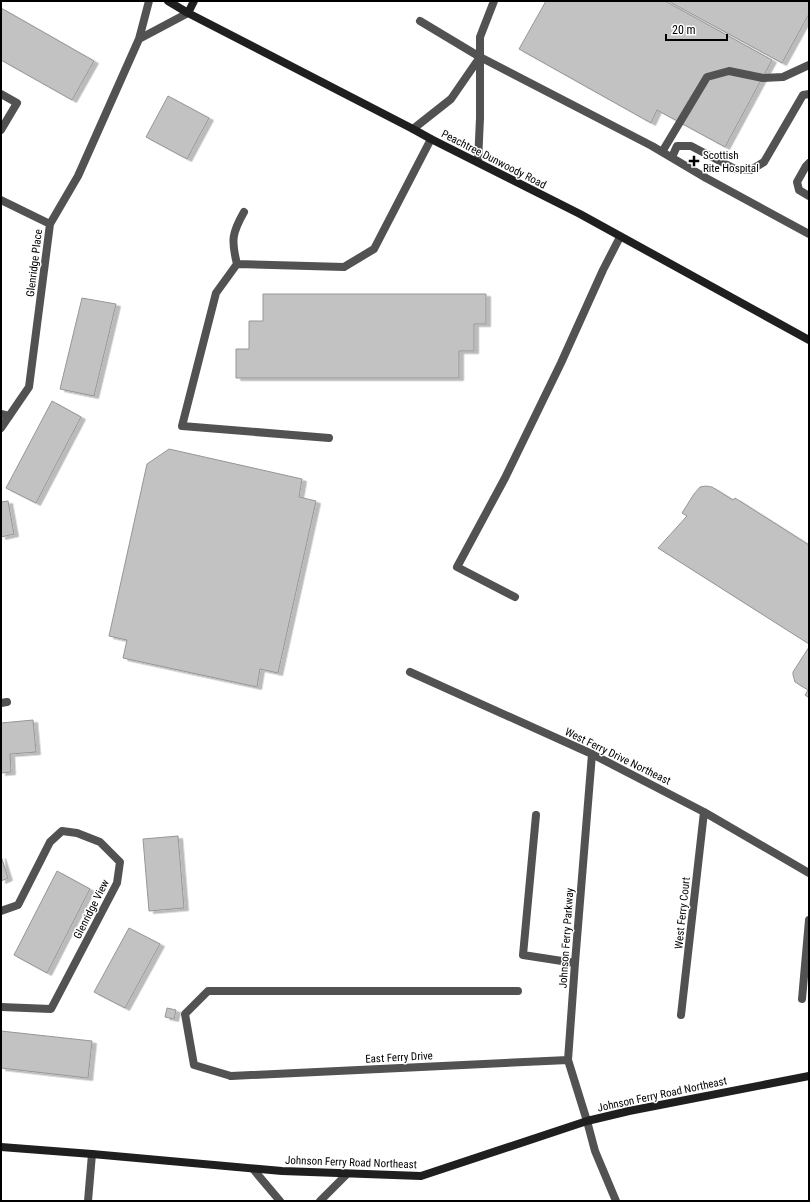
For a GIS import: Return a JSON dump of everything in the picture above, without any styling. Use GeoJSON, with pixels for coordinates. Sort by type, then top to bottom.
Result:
{"type":"FeatureCollection","features":[{"type":"Feature","properties":{"kind":"main road","name":"Peachtree Dunwoody Road"},"geometry":{"type":"LineString","coordinates":[[168,1],[188,13],[430,139],[580,214],[809,340]]}},
{"type":"Feature","properties":{"kind":"main road"},"geometry":{"type":"LineString","coordinates":[[188,13],[194,1]]}},
{"type":"Feature","properties":{"kind":"main road","name":"Johnson Ferry Road Northeast"},"geometry":{"type":"LineString","coordinates":[[1,1147],[253,1169],[420,1176],[587,1121],[629,1111],[809,1076]]}},
{"type":"Feature","properties":{"kind":"street","name":"Glenridge Place"},"geometry":{"type":"LineString","coordinates":[[1,428],[5,415],[28,387],[50,224],[78,176],[139,39],[149,1]]}},
{"type":"Feature","properties":{"kind":"street"},"geometry":{"type":"LineString","coordinates":[[478,162],[480,118],[480,37],[494,1]]}},
{"type":"Feature","properties":{"kind":"street"},"geometry":{"type":"LineString","coordinates":[[139,39],[188,13]]}},
{"type":"Feature","properties":{"kind":"street"},"geometry":{"type":"LineString","coordinates":[[420,20],[480,57],[672,157],[706,178],[809,234]]}},
{"type":"Feature","properties":{"kind":"street"},"geometry":{"type":"LineString","coordinates":[[413,129],[451,99],[480,57]]}},
{"type":"Feature","properties":{"kind":"street"},"geometry":{"type":"LineString","coordinates":[[662,152],[707,77],[729,71],[763,78],[783,77],[809,65]]}},
{"type":"Feature","properties":{"kind":"street"},"geometry":{"type":"LineString","coordinates":[[1,94],[17,103],[1,130]]}},
{"type":"Feature","properties":{"kind":"street"},"geometry":{"type":"LineString","coordinates":[[672,157],[678,146],[691,146],[735,169],[751,170],[764,162],[803,95],[809,94]]}},
{"type":"Feature","properties":{"kind":"street"},"geometry":{"type":"LineString","coordinates":[[237,264],[344,267],[374,249],[430,139]]}},
{"type":"Feature","properties":{"kind":"street"},"geometry":{"type":"LineString","coordinates":[[809,163],[797,182],[799,190],[809,196]]}},
{"type":"Feature","properties":{"kind":"street"},"geometry":{"type":"LineString","coordinates":[[1,200],[50,224]]}},
{"type":"Feature","properties":{"kind":"street"},"geometry":{"type":"LineString","coordinates":[[244,212],[236,227],[233,246],[237,264],[216,293],[182,426],[328,438]]}},
{"type":"Feature","properties":{"kind":"street"},"geometry":{"type":"LineString","coordinates":[[515,597],[458,567],[505,478],[620,237]]}},
{"type":"Feature","properties":{"kind":"street","name":"West Ferry Drive Northeast"},"geometry":{"type":"LineString","coordinates":[[410,672],[592,754],[704,812],[809,873]]}},
{"type":"Feature","properties":{"kind":"street","name":"Johnson Ferry Parkway"},"geometry":{"type":"LineString","coordinates":[[592,754],[568,1060],[595,1151],[616,1201]]}},
{"type":"Feature","properties":{"kind":"street","name":"West Ferry Court"},"geometry":{"type":"LineString","coordinates":[[681,1015],[704,812]]}},
{"type":"Feature","properties":{"kind":"street"},"geometry":{"type":"LineString","coordinates":[[536,815],[523,955],[575,963]]}},
{"type":"Feature","properties":{"kind":"street","name":"Glenridge View"},"geometry":{"type":"LineString","coordinates":[[1,910],[18,905],[50,842],[62,831],[77,833],[100,842],[120,862],[117,883],[51,1009],[1,1007]]}},
{"type":"Feature","properties":{"kind":"street"},"geometry":{"type":"LineString","coordinates":[[802,999],[809,920]]}},
{"type":"Feature","properties":{"kind":"street","name":"East Ferry Drive"},"geometry":{"type":"LineString","coordinates":[[518,991],[208,990],[185,1014],[194,1065],[231,1076],[568,1060]]}},
{"type":"Feature","properties":{"kind":"street"},"geometry":{"type":"LineString","coordinates":[[88,1201],[92,1154]]}},
{"type":"Feature","properties":{"kind":"street"},"geometry":{"type":"LineString","coordinates":[[253,1169],[280,1201]]}},
{"type":"Feature","properties":{"kind":"street"},"geometry":{"type":"LineString","coordinates":[[320,1201],[347,1174]]}},
{"type":"Feature","properties":{"kind":"building"},"geometry":{"type":"Polygon","coordinates":[[[546,1],[665,1],[772,60],[725,147],[657,110],[651,123],[519,49],[546,1]]]}},
{"type":"Feature","properties":{"kind":"building"},"geometry":{"type":"Polygon","coordinates":[[[668,1],[809,1],[809,14],[782,63],[668,1]]]}},
{"type":"Feature","properties":{"kind":"building"},"geometry":{"type":"Polygon","coordinates":[[[1,8],[94,61],[72,100],[1,60],[1,8]]]}},
{"type":"Feature","properties":{"kind":"building"},"geometry":{"type":"Polygon","coordinates":[[[168,96],[209,118],[187,159],[146,137],[168,96]]]}},
{"type":"Feature","properties":{"kind":"building"},"geometry":{"type":"Polygon","coordinates":[[[263,294],[486,294],[486,324],[474,324],[474,351],[459,351],[459,378],[236,378],[236,349],[249,349],[249,321],[263,321],[263,294]]]}},
{"type":"Feature","properties":{"kind":"building"},"geometry":{"type":"Polygon","coordinates":[[[82,298],[116,304],[94,396],[60,389],[82,298]]]}},
{"type":"Feature","properties":{"kind":"building"},"geometry":{"type":"Polygon","coordinates":[[[52,401],[81,417],[36,503],[6,488],[52,401]]]}},
{"type":"Feature","properties":{"kind":"building"},"geometry":{"type":"Polygon","coordinates":[[[169,449],[302,479],[299,497],[316,501],[278,673],[260,669],[257,687],[123,658],[127,640],[109,636],[147,464],[169,449]]]}},
{"type":"Feature","properties":{"kind":"building"},"geometry":{"type":"Polygon","coordinates":[[[700,487],[712,487],[733,500],[735,498],[809,545],[809,644],[658,548],[687,516],[682,513],[694,494],[700,487]]]}},
{"type":"Feature","properties":{"kind":"building"},"geometry":{"type":"Polygon","coordinates":[[[8,501],[14,534],[1,537],[1,502],[8,501]]]}},
{"type":"Feature","properties":{"kind":"building"},"geometry":{"type":"Polygon","coordinates":[[[809,647],[809,698],[805,695],[808,690],[795,682],[793,672],[809,647]]]}},
{"type":"Feature","properties":{"kind":"building"},"geometry":{"type":"Polygon","coordinates":[[[33,720],[36,752],[10,754],[11,772],[1,773],[1,723],[33,720]]]}},
{"type":"Feature","properties":{"kind":"building"},"geometry":{"type":"Polygon","coordinates":[[[178,836],[184,908],[149,911],[143,839],[178,836]]]}},
{"type":"Feature","properties":{"kind":"building"},"geometry":{"type":"Polygon","coordinates":[[[1,856],[8,878],[1,881],[1,856]]]}},
{"type":"Feature","properties":{"kind":"building"},"geometry":{"type":"Polygon","coordinates":[[[57,871],[90,889],[47,973],[14,955],[57,871]]]}},
{"type":"Feature","properties":{"kind":"building"},"geometry":{"type":"Polygon","coordinates":[[[129,928],[160,944],[125,1008],[94,992],[129,928]]]}},
{"type":"Feature","properties":{"kind":"building"},"geometry":{"type":"Polygon","coordinates":[[[167,1008],[176,1010],[174,1019],[165,1017],[167,1008]]]}},
{"type":"Feature","properties":{"kind":"building"},"geometry":{"type":"Polygon","coordinates":[[[1,1031],[92,1041],[88,1078],[1,1068],[1,1031]]]}},
{"type":"Feature","properties":{"kind":"place","name":"Scottish Rite Hospital"},"geometry":{"type":"Point","coordinates":[694,161]}}]}
